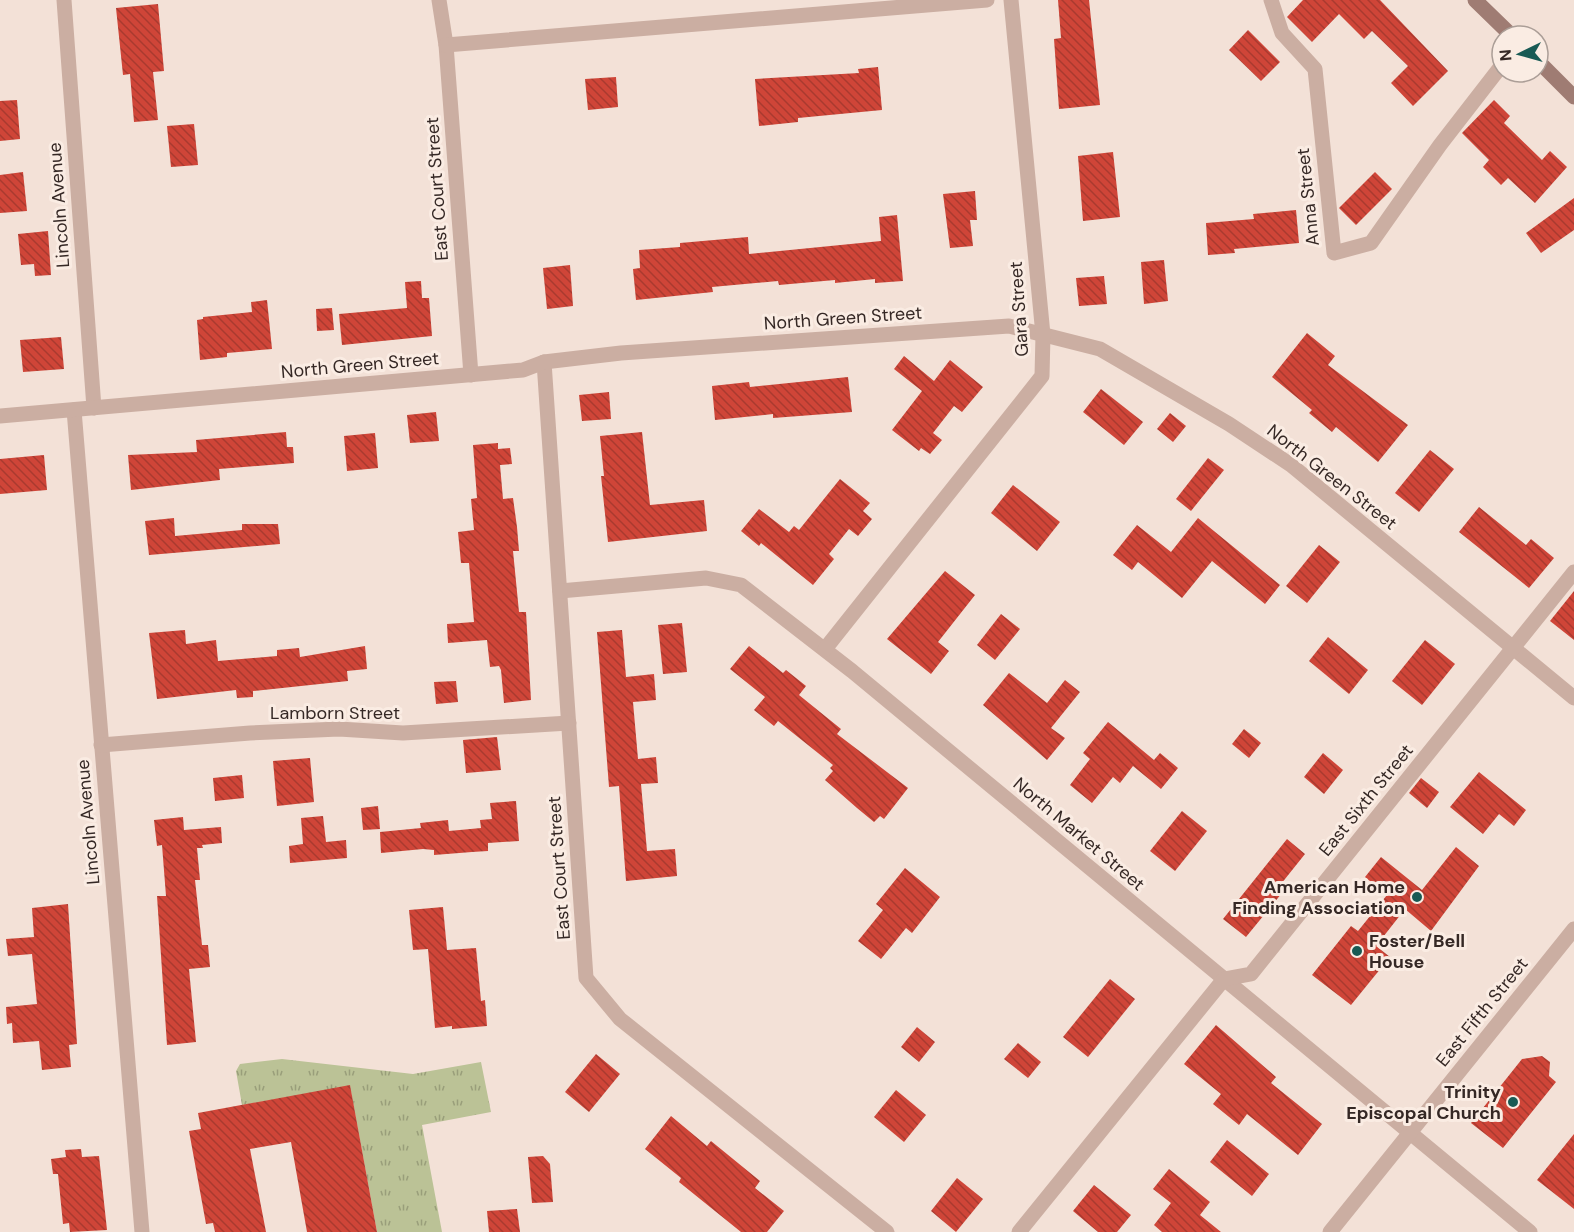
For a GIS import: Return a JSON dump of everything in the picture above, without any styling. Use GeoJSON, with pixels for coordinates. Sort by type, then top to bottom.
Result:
{"type":"FeatureCollection","features":[{"type":"Feature","properties":{"kind":"main road"},"geometry":{"type":"LineString","coordinates":[[1476,0],[1500,24]]}},
{"type":"Feature","properties":{"kind":"main road"},"geometry":{"type":"LineString","coordinates":[[1550,74],[1574,97]]}},
{"type":"Feature","properties":{"kind":"street","name":"Lincoln Avenue"},"geometry":{"type":"LineString","coordinates":[[64,0],[94,408]]}},
{"type":"Feature","properties":{"kind":"street","name":"East Court Street"},"geometry":{"type":"LineString","coordinates":[[440,0],[446,45],[471,375]]}},
{"type":"Feature","properties":{"kind":"street"},"geometry":{"type":"LineString","coordinates":[[446,45],[987,0]]}},
{"type":"Feature","properties":{"kind":"street","name":"Gara Street"},"geometry":{"type":"LineString","coordinates":[[825,649],[1042,376],[1043,335],[1011,0]]}},
{"type":"Feature","properties":{"kind":"street","name":"Anna Street"},"geometry":{"type":"LineString","coordinates":[[1271,0],[1282,33],[1315,69],[1334,253],[1371,243],[1440,145],[1490,80]]}},
{"type":"Feature","properties":{"kind":"street","name":"North Green Street"},"geometry":{"type":"LineString","coordinates":[[0,416],[523,370],[544,362],[621,353],[1009,326],[1100,349],[1247,435],[1291,465],[1574,698]]}},
{"type":"Feature","properties":{"kind":"street","name":"East Court Street"},"geometry":{"type":"LineString","coordinates":[[544,362],[586,978],[620,1019],[887,1232]]}},
{"type":"Feature","properties":{"kind":"street","name":"Lincoln Avenue"},"geometry":{"type":"LineString","coordinates":[[74,410],[142,1232]]}},
{"type":"Feature","properties":{"kind":"street","name":"East Sixth Street"},"geometry":{"type":"LineString","coordinates":[[1224,979],[1251,974],[1574,572]]}},
{"type":"Feature","properties":{"kind":"street","name":"North Market Street"},"geometry":{"type":"LineString","coordinates":[[560,591],[717,579],[741,585],[825,649],[1530,1232]]}},
{"type":"Feature","properties":{"kind":"street","name":"Lamborn Street"},"geometry":{"type":"LineString","coordinates":[[101,745],[250,733],[339,729],[403,733],[568,723]]}},
{"type":"Feature","properties":{"kind":"street","name":"East Fifth Street"},"geometry":{"type":"LineString","coordinates":[[1330,1232],[1574,929]]}},
{"type":"Feature","properties":{"kind":"street"},"geometry":{"type":"LineString","coordinates":[[1019,1232],[1224,979]]}},
{"type":"Feature","properties":{"kind":"green space"},"geometry":{"type":"Polygon","coordinates":[[[282,1059],[413,1074],[481,1062],[491,1112],[422,1125],[442,1232],[377,1232],[350,1086],[242,1105],[236,1071],[240,1064],[282,1059]]]}},
{"type":"Feature","properties":{"kind":"building"},"geometry":{"type":"Polygon","coordinates":[[[1058,0],[1089,0],[1100,105],[1059,109],[1054,39],[1061,38],[1058,0]]]}},
{"type":"Feature","properties":{"kind":"building"},"geometry":{"type":"Polygon","coordinates":[[[1303,0],[1380,0],[1448,71],[1413,106],[1391,83],[1408,66],[1372,31],[1364,39],[1339,14],[1312,42],[1287,17],[1303,0]]]}},
{"type":"Feature","properties":{"kind":"building"},"geometry":{"type":"Polygon","coordinates":[[[158,4],[164,71],[153,72],[158,120],[134,122],[130,74],[123,75],[116,8],[158,4]]]}},
{"type":"Feature","properties":{"kind":"building"},"geometry":{"type":"Polygon","coordinates":[[[1248,30],[1280,62],[1261,81],[1229,50],[1248,30]]]}},
{"type":"Feature","properties":{"kind":"building"},"geometry":{"type":"Polygon","coordinates":[[[878,67],[882,110],[798,118],[798,122],[759,126],[755,79],[859,73],[858,69],[878,67]]]}},
{"type":"Feature","properties":{"kind":"building"},"geometry":{"type":"Polygon","coordinates":[[[616,77],[618,107],[588,110],[585,79],[616,77]]]}},
{"type":"Feature","properties":{"kind":"building"},"geometry":{"type":"Polygon","coordinates":[[[17,100],[20,139],[0,141],[0,101],[17,100]]]}},
{"type":"Feature","properties":{"kind":"building"},"geometry":{"type":"Polygon","coordinates":[[[1494,100],[1510,116],[1504,123],[1542,160],[1550,151],[1567,167],[1535,203],[1508,178],[1501,185],[1483,167],[1489,160],[1462,133],[1494,100]]]}},
{"type":"Feature","properties":{"kind":"building"},"geometry":{"type":"Polygon","coordinates":[[[194,124],[198,165],[171,167],[167,126],[194,124]]]}},
{"type":"Feature","properties":{"kind":"building"},"geometry":{"type":"Polygon","coordinates":[[[1113,152],[1120,217],[1083,221],[1078,156],[1113,152]]]}},
{"type":"Feature","properties":{"kind":"building"},"geometry":{"type":"Polygon","coordinates":[[[23,172],[27,211],[0,213],[0,175],[23,172]]]}},
{"type":"Feature","properties":{"kind":"building"},"geometry":{"type":"Polygon","coordinates":[[[1375,172],[1392,189],[1356,225],[1339,208],[1375,172]]]}},
{"type":"Feature","properties":{"kind":"building"},"geometry":{"type":"Polygon","coordinates":[[[975,191],[977,220],[970,220],[973,246],[950,248],[943,194],[975,191]]]}},
{"type":"Feature","properties":{"kind":"building"},"geometry":{"type":"Polygon","coordinates":[[[1574,198],[1574,230],[1541,253],[1526,233],[1574,198]]]}},
{"type":"Feature","properties":{"kind":"building"},"geometry":{"type":"Polygon","coordinates":[[[1296,210],[1299,243],[1234,249],[1235,253],[1208,255],[1206,223],[1254,219],[1253,214],[1296,210]]]}},
{"type":"Feature","properties":{"kind":"building"},"geometry":{"type":"Polygon","coordinates":[[[897,215],[903,281],[875,283],[875,279],[835,283],[835,280],[779,285],[778,281],[712,287],[713,292],[636,300],[633,269],[640,268],[639,250],[680,247],[680,243],[748,237],[749,254],[881,241],[879,217],[897,215]]]}},
{"type":"Feature","properties":{"kind":"building"},"geometry":{"type":"Polygon","coordinates":[[[48,231],[51,275],[35,276],[34,264],[21,265],[18,234],[48,231]]]}},
{"type":"Feature","properties":{"kind":"building"},"geometry":{"type":"Polygon","coordinates":[[[1164,260],[1168,301],[1144,304],[1141,262],[1164,260]]]}},
{"type":"Feature","properties":{"kind":"building"},"geometry":{"type":"Polygon","coordinates":[[[570,265],[573,306],[547,309],[543,268],[570,265]]]}},
{"type":"Feature","properties":{"kind":"building"},"geometry":{"type":"Polygon","coordinates":[[[1104,276],[1107,304],[1079,306],[1076,278],[1104,276]]]}},
{"type":"Feature","properties":{"kind":"building"},"geometry":{"type":"Polygon","coordinates":[[[421,281],[422,298],[429,298],[432,336],[342,345],[339,314],[407,308],[405,282],[421,281]]]}},
{"type":"Feature","properties":{"kind":"building"},"geometry":{"type":"Polygon","coordinates":[[[267,300],[272,349],[227,353],[227,357],[200,360],[197,320],[203,317],[252,312],[251,302],[267,300]]]}},
{"type":"Feature","properties":{"kind":"building"},"geometry":{"type":"Polygon","coordinates":[[[332,308],[334,330],[317,331],[316,309],[332,308]]]}},
{"type":"Feature","properties":{"kind":"building"},"geometry":{"type":"Polygon","coordinates":[[[1307,333],[1335,356],[1328,365],[1408,425],[1378,462],[1336,427],[1332,432],[1309,413],[1312,410],[1272,377],[1307,333]]]}},
{"type":"Feature","properties":{"kind":"building"},"geometry":{"type":"Polygon","coordinates":[[[61,337],[64,369],[23,372],[20,340],[61,337]]]}},
{"type":"Feature","properties":{"kind":"building"},"geometry":{"type":"Polygon","coordinates":[[[904,356],[934,381],[950,360],[983,387],[962,412],[954,406],[933,433],[942,440],[930,454],[921,448],[919,451],[892,430],[922,391],[894,369],[904,356]]]}},
{"type":"Feature","properties":{"kind":"building"},"geometry":{"type":"Polygon","coordinates":[[[848,377],[852,412],[773,418],[773,414],[715,420],[712,386],[749,382],[750,387],[848,377]]]}},
{"type":"Feature","properties":{"kind":"building"},"geometry":{"type":"Polygon","coordinates":[[[1101,389],[1143,422],[1124,445],[1083,412],[1101,389]]]}},
{"type":"Feature","properties":{"kind":"building"},"geometry":{"type":"Polygon","coordinates":[[[609,392],[611,419],[582,421],[579,395],[609,392]]]}},
{"type":"Feature","properties":{"kind":"building"},"geometry":{"type":"Polygon","coordinates":[[[436,412],[439,441],[410,443],[407,415],[436,412]]]}},
{"type":"Feature","properties":{"kind":"building"},"geometry":{"type":"Polygon","coordinates":[[[1170,413],[1186,426],[1173,442],[1157,429],[1170,413]]]}},
{"type":"Feature","properties":{"kind":"building"},"geometry":{"type":"Polygon","coordinates":[[[286,432],[287,447],[293,447],[294,463],[219,469],[220,480],[131,490],[128,455],[197,452],[196,440],[286,432]]]}},
{"type":"Feature","properties":{"kind":"building"},"geometry":{"type":"Polygon","coordinates":[[[642,432],[650,505],[704,500],[707,531],[608,542],[601,476],[604,476],[600,436],[642,432]]]}},
{"type":"Feature","properties":{"kind":"building"},"geometry":{"type":"Polygon","coordinates":[[[375,433],[378,468],[347,471],[344,436],[375,433]]]}},
{"type":"Feature","properties":{"kind":"building"},"geometry":{"type":"Polygon","coordinates":[[[498,443],[498,449],[510,448],[512,464],[500,465],[503,499],[513,498],[517,527],[519,551],[513,551],[519,612],[526,612],[531,700],[504,703],[501,670],[499,666],[490,667],[487,640],[448,643],[447,624],[474,622],[469,563],[461,563],[458,532],[474,530],[471,499],[477,498],[473,445],[498,443]]]}},
{"type":"Feature","properties":{"kind":"building"},"geometry":{"type":"Polygon","coordinates":[[[1430,450],[1454,469],[1419,512],[1395,493],[1430,450]]]}},
{"type":"Feature","properties":{"kind":"building"},"geometry":{"type":"Polygon","coordinates":[[[44,455],[47,490],[0,494],[0,459],[44,455]]]}},
{"type":"Feature","properties":{"kind":"building"},"geometry":{"type":"Polygon","coordinates":[[[1208,458],[1224,470],[1191,511],[1176,499],[1208,458]]]}},
{"type":"Feature","properties":{"kind":"building"},"geometry":{"type":"Polygon","coordinates":[[[840,479],[870,503],[863,511],[872,519],[858,536],[849,529],[829,554],[834,559],[813,585],[761,543],[759,546],[741,531],[759,509],[789,532],[794,526],[799,530],[840,479]]]}},
{"type":"Feature","properties":{"kind":"building"},"geometry":{"type":"Polygon","coordinates":[[[1013,485],[1060,522],[1037,551],[991,513],[1013,485]]]}},
{"type":"Feature","properties":{"kind":"building"},"geometry":{"type":"Polygon","coordinates":[[[1479,507],[1526,545],[1531,539],[1554,558],[1529,588],[1459,532],[1479,507]]]}},
{"type":"Feature","properties":{"kind":"building"},"geometry":{"type":"Polygon","coordinates":[[[174,518],[175,536],[242,530],[242,524],[278,524],[280,544],[149,555],[145,521],[174,518]]]}},
{"type":"Feature","properties":{"kind":"building"},"geometry":{"type":"Polygon","coordinates":[[[1198,518],[1280,585],[1265,604],[1212,561],[1182,598],[1138,562],[1132,570],[1113,555],[1137,525],[1171,552],[1198,518]]]}},
{"type":"Feature","properties":{"kind":"building"},"geometry":{"type":"Polygon","coordinates":[[[1319,545],[1340,562],[1307,603],[1286,586],[1319,545]]]}},
{"type":"Feature","properties":{"kind":"building"},"geometry":{"type":"Polygon","coordinates":[[[945,571],[975,595],[938,642],[949,651],[931,674],[887,639],[945,571]]]}},
{"type":"Feature","properties":{"kind":"building"},"geometry":{"type":"Polygon","coordinates":[[[1574,591],[1574,640],[1550,621],[1574,591]]]}},
{"type":"Feature","properties":{"kind":"building"},"geometry":{"type":"Polygon","coordinates":[[[1001,614],[1020,629],[995,660],[977,645],[1001,614]]]}},
{"type":"Feature","properties":{"kind":"building"},"geometry":{"type":"Polygon","coordinates":[[[682,623],[687,672],[663,674],[658,625],[682,623]]]}},
{"type":"Feature","properties":{"kind":"building"},"geometry":{"type":"Polygon","coordinates":[[[185,630],[186,644],[216,640],[218,661],[277,656],[277,650],[299,648],[300,657],[365,646],[367,669],[347,671],[348,681],[253,691],[253,697],[237,698],[236,690],[157,699],[149,633],[185,630]]]}},
{"type":"Feature","properties":{"kind":"building"},"geometry":{"type":"Polygon","coordinates":[[[622,630],[626,677],[654,674],[656,700],[633,702],[638,759],[656,757],[658,783],[641,784],[647,851],[675,849],[677,876],[626,881],[619,786],[609,787],[597,632],[622,630]]]}},
{"type":"Feature","properties":{"kind":"building"},"geometry":{"type":"Polygon","coordinates":[[[1328,637],[1368,670],[1349,694],[1309,661],[1328,637]]]}},
{"type":"Feature","properties":{"kind":"building"},"geometry":{"type":"Polygon","coordinates":[[[1425,640],[1455,664],[1422,705],[1392,681],[1425,640]]]}},
{"type":"Feature","properties":{"kind":"building"},"geometry":{"type":"Polygon","coordinates":[[[749,646],[783,673],[786,670],[806,686],[799,695],[841,729],[837,734],[908,788],[884,819],[880,816],[874,822],[857,808],[825,780],[833,771],[830,768],[833,765],[778,721],[774,726],[754,710],[765,697],[730,669],[749,646]]]}},
{"type":"Feature","properties":{"kind":"building"},"geometry":{"type":"Polygon","coordinates":[[[1009,673],[1047,703],[1065,680],[1080,692],[1051,728],[1065,738],[1047,760],[983,705],[1009,673]]]}},
{"type":"Feature","properties":{"kind":"building"},"geometry":{"type":"Polygon","coordinates":[[[456,681],[458,702],[436,704],[434,682],[456,681]]]}},
{"type":"Feature","properties":{"kind":"building"},"geometry":{"type":"Polygon","coordinates":[[[1108,722],[1154,760],[1160,753],[1178,768],[1161,789],[1133,766],[1120,783],[1113,777],[1092,803],[1070,785],[1090,759],[1083,753],[1108,722]]]}},
{"type":"Feature","properties":{"kind":"building"},"geometry":{"type":"Polygon","coordinates":[[[1244,729],[1261,743],[1249,758],[1232,744],[1244,729]]]}},
{"type":"Feature","properties":{"kind":"building"},"geometry":{"type":"Polygon","coordinates":[[[497,737],[501,770],[466,773],[463,740],[497,737]]]}},
{"type":"Feature","properties":{"kind":"building"},"geometry":{"type":"Polygon","coordinates":[[[1323,753],[1343,770],[1324,794],[1304,777],[1323,753]]]}},
{"type":"Feature","properties":{"kind":"building"},"geometry":{"type":"Polygon","coordinates":[[[310,758],[314,802],[277,806],[273,761],[310,758]]]}},
{"type":"Feature","properties":{"kind":"building"},"geometry":{"type":"Polygon","coordinates":[[[1479,772],[1526,810],[1514,826],[1499,814],[1483,834],[1450,807],[1479,772]]]}},
{"type":"Feature","properties":{"kind":"building"},"geometry":{"type":"Polygon","coordinates":[[[242,775],[244,798],[215,801],[213,778],[242,775]]]}},
{"type":"Feature","properties":{"kind":"building"},"geometry":{"type":"Polygon","coordinates":[[[1421,778],[1439,792],[1427,808],[1409,793],[1421,778]]]}},
{"type":"Feature","properties":{"kind":"building"},"geometry":{"type":"Polygon","coordinates":[[[516,801],[519,841],[488,843],[488,851],[434,855],[434,850],[423,849],[381,853],[380,832],[421,828],[420,823],[448,820],[449,831],[481,828],[480,820],[492,819],[490,803],[516,801]]]}},
{"type":"Feature","properties":{"kind":"building"},"geometry":{"type":"Polygon","coordinates":[[[378,806],[380,829],[363,830],[361,808],[378,806]]]}},
{"type":"Feature","properties":{"kind":"building"},"geometry":{"type":"Polygon","coordinates":[[[1182,811],[1207,831],[1175,871],[1150,851],[1182,811]]]}},
{"type":"Feature","properties":{"kind":"building"},"geometry":{"type":"Polygon","coordinates":[[[323,816],[326,842],[346,840],[347,858],[290,863],[289,846],[303,844],[301,818],[323,816]]]}},
{"type":"Feature","properties":{"kind":"building"},"geometry":{"type":"Polygon","coordinates":[[[183,817],[184,830],[221,827],[222,843],[202,845],[203,848],[197,848],[200,880],[195,880],[202,945],[208,945],[210,967],[189,969],[196,1042],[167,1045],[157,896],[166,896],[162,845],[157,846],[154,820],[183,817]]]}},
{"type":"Feature","properties":{"kind":"building"},"geometry":{"type":"Polygon","coordinates":[[[1287,839],[1305,854],[1277,889],[1282,893],[1246,937],[1223,919],[1287,839]]]}},
{"type":"Feature","properties":{"kind":"building"},"geometry":{"type":"Polygon","coordinates":[[[1456,847],[1479,866],[1431,931],[1405,909],[1376,946],[1390,957],[1351,1005],[1312,975],[1351,926],[1358,931],[1387,895],[1365,877],[1381,857],[1422,890],[1456,847]]]}},
{"type":"Feature","properties":{"kind":"building"},"geometry":{"type":"Polygon","coordinates":[[[905,868],[940,897],[912,933],[906,928],[881,959],[858,941],[883,910],[876,904],[905,868]]]}},
{"type":"Feature","properties":{"kind":"building"},"geometry":{"type":"Polygon","coordinates":[[[68,904],[77,1044],[69,1045],[71,1067],[42,1070],[39,1041],[13,1043],[12,1023],[7,1024],[6,1007],[37,1004],[32,954],[8,956],[6,939],[34,937],[32,908],[68,904]]]}},
{"type":"Feature","properties":{"kind":"building"},"geometry":{"type":"Polygon","coordinates":[[[443,907],[447,950],[476,948],[481,1001],[485,1000],[487,1026],[435,1028],[428,949],[413,950],[409,910],[443,907]]]}},
{"type":"Feature","properties":{"kind":"building"},"geometry":{"type":"Polygon","coordinates":[[[1110,979],[1135,999],[1088,1057],[1063,1037],[1110,979]]]}},
{"type":"Feature","properties":{"kind":"building"},"geometry":{"type":"Polygon","coordinates":[[[1216,1025],[1276,1077],[1271,1083],[1322,1124],[1298,1155],[1247,1114],[1239,1125],[1213,1104],[1221,1094],[1184,1064],[1216,1025]]]}},
{"type":"Feature","properties":{"kind":"building"},"geometry":{"type":"Polygon","coordinates":[[[917,1027],[935,1042],[919,1062],[901,1047],[917,1027]]]}},
{"type":"Feature","properties":{"kind":"building"},"geometry":{"type":"Polygon","coordinates":[[[1018,1043],[1041,1062],[1028,1078],[1004,1059],[1018,1043]]]}},
{"type":"Feature","properties":{"kind":"building"},"geometry":{"type":"Polygon","coordinates":[[[596,1054],[620,1074],[589,1112],[565,1092],[596,1054]]]}},
{"type":"Feature","properties":{"kind":"building","name":"Trinity Episcopal Church"},"geometry":{"type":"Polygon","coordinates":[[[1542,1056],[1550,1062],[1549,1076],[1556,1082],[1503,1148],[1471,1123],[1522,1059],[1542,1056]]]}},
{"type":"Feature","properties":{"kind":"building"},"geometry":{"type":"Polygon","coordinates":[[[350,1085],[377,1232],[307,1232],[291,1142],[250,1149],[266,1232],[215,1232],[213,1223],[206,1224],[189,1131],[201,1129],[198,1113],[350,1085]]]}},
{"type":"Feature","properties":{"kind":"building"},"geometry":{"type":"Polygon","coordinates":[[[896,1090],[926,1115],[904,1142],[874,1117],[896,1090]]]}},
{"type":"Feature","properties":{"kind":"building"},"geometry":{"type":"Polygon","coordinates":[[[671,1116],[707,1146],[711,1141],[760,1181],[755,1188],[784,1211],[767,1232],[741,1232],[679,1182],[681,1178],[645,1149],[671,1116]]]}},
{"type":"Feature","properties":{"kind":"building"},"geometry":{"type":"Polygon","coordinates":[[[1574,1134],[1574,1209],[1537,1180],[1574,1134]]]}},
{"type":"Feature","properties":{"kind":"building"},"geometry":{"type":"Polygon","coordinates":[[[1227,1140],[1269,1174],[1252,1196],[1210,1162],[1227,1140]]]}},
{"type":"Feature","properties":{"kind":"building"},"geometry":{"type":"Polygon","coordinates":[[[81,1149],[82,1157],[99,1156],[107,1230],[70,1232],[69,1223],[63,1224],[58,1174],[53,1174],[51,1159],[66,1157],[65,1150],[81,1149]]]}},
{"type":"Feature","properties":{"kind":"building"},"geometry":{"type":"Polygon","coordinates":[[[543,1156],[550,1164],[553,1202],[532,1203],[528,1157],[543,1156]]]}},
{"type":"Feature","properties":{"kind":"building"},"geometry":{"type":"Polygon","coordinates":[[[1169,1169],[1210,1202],[1200,1215],[1221,1232],[1162,1232],[1154,1225],[1171,1203],[1153,1189],[1169,1169]]]}},
{"type":"Feature","properties":{"kind":"building"},"geometry":{"type":"Polygon","coordinates":[[[957,1178],[983,1199],[956,1232],[931,1211],[957,1178]]]}},
{"type":"Feature","properties":{"kind":"building"},"geometry":{"type":"Polygon","coordinates":[[[1094,1185],[1131,1215],[1117,1232],[1098,1232],[1073,1211],[1094,1185]]]}},
{"type":"Feature","properties":{"kind":"building"},"geometry":{"type":"Polygon","coordinates":[[[517,1209],[520,1232],[489,1232],[487,1211],[517,1209]]]}},
{"type":"Feature","properties":{"kind":"place","name":"American Home Finding Association"},"geometry":{"type":"Point","coordinates":[1417,897]}},
{"type":"Feature","properties":{"kind":"place","name":"Foster/Bell House"},"geometry":{"type":"Point","coordinates":[1357,951]}},
{"type":"Feature","properties":{"kind":"place","name":"Trinity Episcopal Church"},"geometry":{"type":"Point","coordinates":[1513,1102]}}]}
